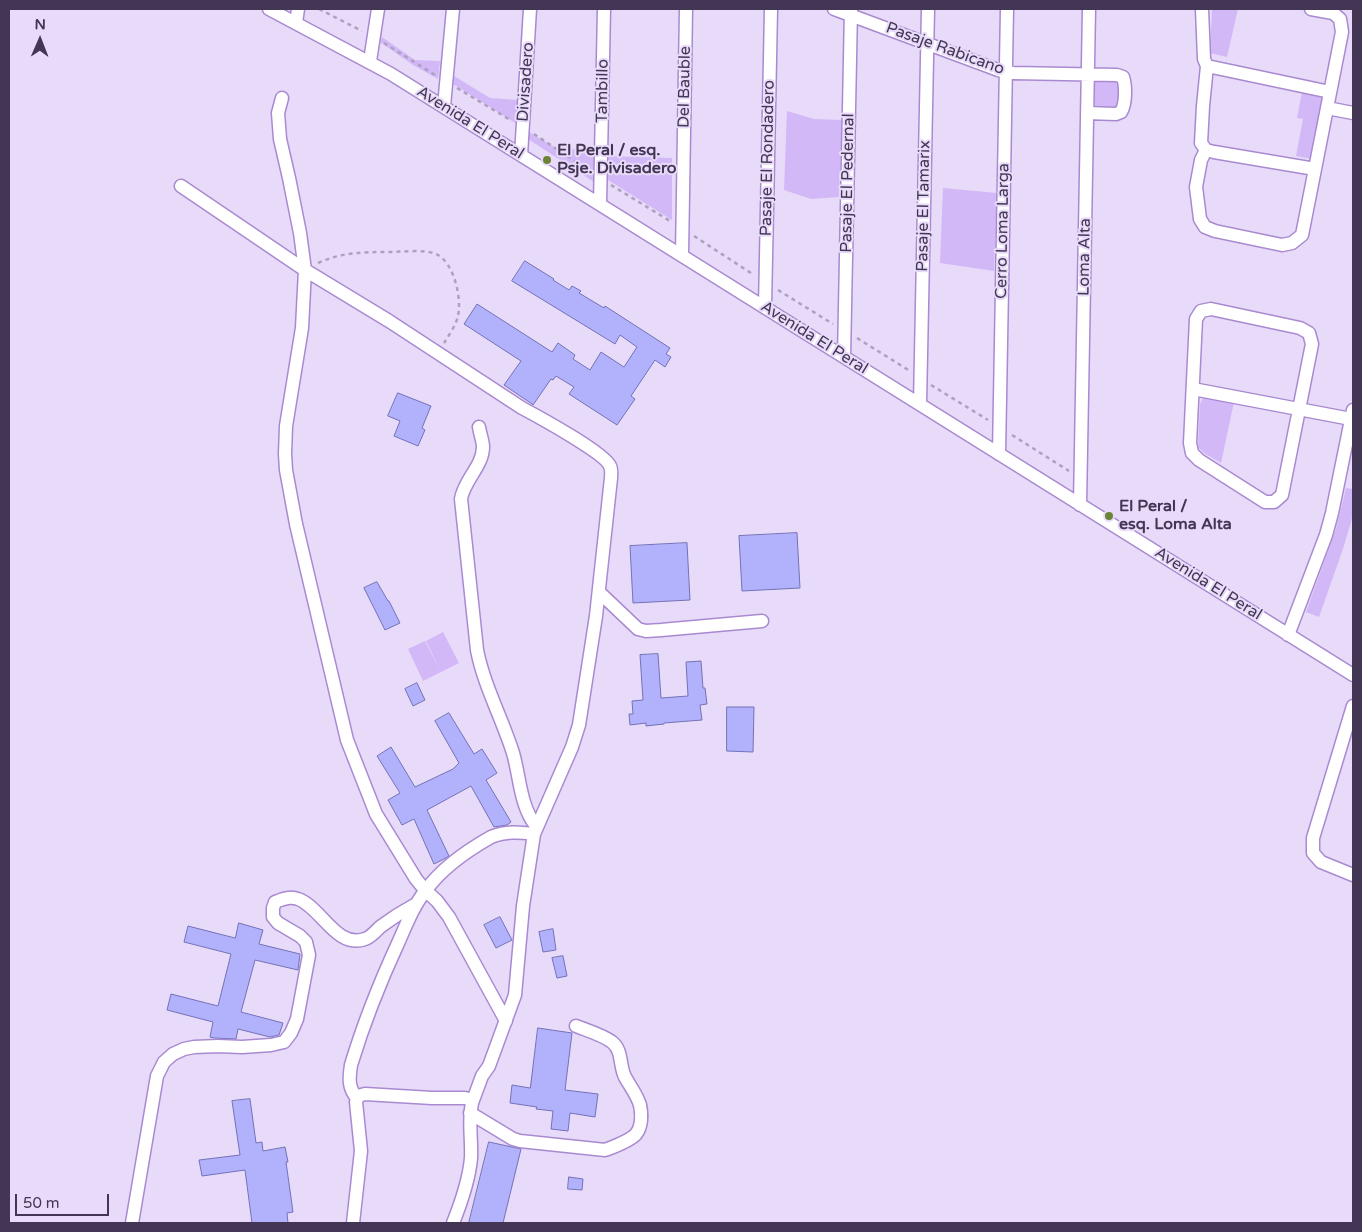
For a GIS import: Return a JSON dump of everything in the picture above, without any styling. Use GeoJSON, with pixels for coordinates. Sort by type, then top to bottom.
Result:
{"type":"FeatureCollection","features":[{"type":"Feature","properties":{"kind":"street","name":"Avenida El Peral"},"geometry":{"type":"LineString","coordinates":[[269,9],[370,62],[444,106],[1353,675]]}},
{"type":"Feature","properties":{"kind":"street"},"geometry":{"type":"LineString","coordinates":[[296,23],[298,9]]}},
{"type":"Feature","properties":{"kind":"street"},"geometry":{"type":"LineString","coordinates":[[370,62],[378,9]]}},
{"type":"Feature","properties":{"kind":"street"},"geometry":{"type":"LineString","coordinates":[[444,106],[453,9]]}},
{"type":"Feature","properties":{"kind":"street","name":"Divisadero"},"geometry":{"type":"LineString","coordinates":[[521,155],[530,9]]}},
{"type":"Feature","properties":{"kind":"street","name":"Tambillo"},"geometry":{"type":"LineString","coordinates":[[600,204],[604,9]]}},
{"type":"Feature","properties":{"kind":"street","name":"Del Bauble"},"geometry":{"type":"LineString","coordinates":[[682,255],[686,9]]}},
{"type":"Feature","properties":{"kind":"street","name":"Pasaje El Rondadero"},"geometry":{"type":"LineString","coordinates":[[765,307],[771,9]]}},
{"type":"Feature","properties":{"kind":"street","name":"Pasaje Rabicano"},"geometry":{"type":"LineString","coordinates":[[834,9],[851,12],[1006,72],[1120,76],[1124,80],[1123,110],[1119,114],[1087,113]]}},
{"type":"Feature","properties":{"kind":"street","name":"Pasaje El Tamarix"},"geometry":{"type":"LineString","coordinates":[[920,404],[928,9]]}},
{"type":"Feature","properties":{"kind":"street","name":"Cerro Loma Larga"},"geometry":{"type":"LineString","coordinates":[[999,454],[1007,9]]}},
{"type":"Feature","properties":{"kind":"street","name":"Loma Alta"},"geometry":{"type":"LineString","coordinates":[[1080,505],[1089,9]]}},
{"type":"Feature","properties":{"kind":"street"},"geometry":{"type":"LineString","coordinates":[[1202,9],[1204,59],[1207,66],[1201,143],[1206,150],[1315,169]]}},
{"type":"Feature","properties":{"kind":"street"},"geometry":{"type":"LineString","coordinates":[[1206,150],[1201,160],[1196,187],[1200,219],[1205,227],[1215,231],[1282,245],[1292,243],[1302,235],[1342,32],[1340,19],[1333,14],[1311,9]]}},
{"type":"Feature","properties":{"kind":"street","name":"Pasaje El Pedernal"},"geometry":{"type":"LineString","coordinates":[[844,357],[851,12]]}},
{"type":"Feature","properties":{"kind":"street"},"geometry":{"type":"LineString","coordinates":[[1207,66],[1330,92]]}},
{"type":"Feature","properties":{"kind":"street"},"geometry":{"type":"LineString","coordinates":[[282,98],[278,113],[280,138],[300,233],[305,270],[302,328],[286,426],[286,470],[296,524],[347,740],[376,814],[416,879],[449,917],[506,1021]]}},
{"type":"Feature","properties":{"kind":"street"},"geometry":{"type":"LineString","coordinates":[[1327,108],[1353,113]]}},
{"type":"Feature","properties":{"kind":"street"},"geometry":{"type":"LineString","coordinates":[[181,186],[305,270],[390,321],[522,408],[541,417],[590,449],[610,466],[611,478],[599,592],[579,725],[572,747],[535,830],[523,906],[517,987],[489,1066],[482,1076],[471,1108]]}},
{"type":"Feature","properties":{"kind":"street"},"geometry":{"type":"LineString","coordinates":[[1211,309],[1300,328],[1309,333],[1312,344],[1282,495],[1274,502],[1265,502],[1199,460],[1192,452],[1190,443],[1193,388],[1196,319],[1201,311],[1211,309]]}},
{"type":"Feature","properties":{"kind":"street"},"geometry":{"type":"LineString","coordinates":[[1193,388],[1298,409],[1352,414],[1326,535],[1288,635]]}},
{"type":"Feature","properties":{"kind":"street"},"geometry":{"type":"LineString","coordinates":[[479,427],[482,453],[464,487],[461,499],[477,650],[482,670],[512,752],[527,809],[535,830]]}},
{"type":"Feature","properties":{"kind":"street"},"geometry":{"type":"LineString","coordinates":[[599,592],[641,630],[762,621]]}},
{"type":"Feature","properties":{"kind":"street"},"geometry":{"type":"LineString","coordinates":[[1353,706],[1313,838],[1312,853],[1321,862],[1353,875]]}},
{"type":"Feature","properties":{"kind":"street"},"geometry":{"type":"LineString","coordinates":[[353,1223],[361,1151],[356,1107],[357,1098],[351,1091],[350,1086],[351,1066],[364,1024],[416,904],[425,890],[446,869],[491,836],[535,830]]}},
{"type":"Feature","properties":{"kind":"street"},"geometry":{"type":"LineString","coordinates":[[132,1223],[157,1076],[164,1062],[173,1054],[184,1049],[271,1044],[284,1042],[291,1034],[296,1019],[309,955],[306,942],[300,936],[278,923],[273,917],[272,908],[275,902],[286,898],[298,899],[339,934],[345,938],[357,940],[365,939],[400,912],[416,904]]}},
{"type":"Feature","properties":{"kind":"street"},"geometry":{"type":"LineString","coordinates":[[471,1108],[513,1139],[520,1141],[604,1150],[617,1146],[636,1134],[642,1121],[640,1104],[624,1076],[620,1053],[617,1047],[610,1040],[576,1026]]}},
{"type":"Feature","properties":{"kind":"street"},"geometry":{"type":"LineString","coordinates":[[357,1098],[365,1094],[470,1099],[470,1166],[461,1203],[453,1223]]}},
{"type":"Feature","properties":{"kind":"path"},"geometry":{"type":"LineString","coordinates":[[319,9],[374,37],[523,127],[766,282],[1080,478]]}},
{"type":"Feature","properties":{"kind":"path"},"geometry":{"type":"LineString","coordinates":[[305,270],[327,259],[348,253],[424,252],[435,254],[444,260],[453,277],[459,306],[458,317],[439,354]]}},
{"type":"Feature","properties":{"kind":"shaded area"},"geometry":{"type":"Polygon","coordinates":[[[1212,9],[1238,9],[1227,57],[1210,53],[1212,9]]]}},
{"type":"Feature","properties":{"kind":"shaded area"},"geometry":{"type":"Polygon","coordinates":[[[382,37],[415,60],[440,61],[438,79],[413,65],[380,42],[382,37]]]}},
{"type":"Feature","properties":{"kind":"shaded area"},"geometry":{"type":"Polygon","coordinates":[[[454,76],[490,98],[518,100],[517,124],[453,84],[454,76]]]}},
{"type":"Feature","properties":{"kind":"shaded area"},"geometry":{"type":"Polygon","coordinates":[[[1095,79],[1120,80],[1119,112],[1094,111],[1095,79]]]}},
{"type":"Feature","properties":{"kind":"shaded area"},"geometry":{"type":"Polygon","coordinates":[[[1302,92],[1324,97],[1312,159],[1296,156],[1303,119],[1297,118],[1302,92]]]}},
{"type":"Feature","properties":{"kind":"shaded area"},"geometry":{"type":"Polygon","coordinates":[[[787,111],[814,119],[842,120],[839,197],[811,199],[784,190],[787,111]]]}},
{"type":"Feature","properties":{"kind":"shaded area"},"geometry":{"type":"Polygon","coordinates":[[[529,132],[556,148],[595,150],[594,182],[528,139],[529,132]]]}},
{"type":"Feature","properties":{"kind":"shaded area"},"geometry":{"type":"Polygon","coordinates":[[[608,156],[672,158],[672,220],[608,180],[608,156]]]}},
{"type":"Feature","properties":{"kind":"shaded area"},"geometry":{"type":"Polygon","coordinates":[[[943,188],[997,193],[994,271],[940,263],[943,188]]]}},
{"type":"Feature","properties":{"kind":"shaded area"},"geometry":{"type":"Polygon","coordinates":[[[1207,397],[1234,402],[1221,463],[1198,447],[1200,404],[1203,398],[1207,397]]]}},
{"type":"Feature","properties":{"kind":"shaded area"},"geometry":{"type":"Polygon","coordinates":[[[1346,488],[1353,489],[1353,513],[1343,549],[1319,617],[1306,612],[1336,529],[1346,488]]]}},
{"type":"Feature","properties":{"kind":"shaded area"},"geometry":{"type":"Polygon","coordinates":[[[443,632],[459,663],[441,672],[426,641],[443,632]]]}},
{"type":"Feature","properties":{"kind":"shaded area"},"geometry":{"type":"Polygon","coordinates":[[[425,641],[441,672],[423,681],[408,649],[425,641]]]}},
{"type":"Feature","properties":{"kind":"building"},"geometry":{"type":"Polygon","coordinates":[[[525,261],[569,290],[572,286],[581,291],[579,293],[604,308],[605,306],[670,348],[666,354],[671,357],[665,367],[655,360],[631,396],[635,399],[617,425],[569,394],[574,387],[556,376],[553,380],[551,379],[533,405],[504,385],[521,361],[464,324],[477,304],[552,352],[558,343],[575,355],[573,359],[590,370],[601,352],[624,367],[637,347],[620,335],[615,344],[512,281],[525,261]]]}},
{"type":"Feature","properties":{"kind":"building"},"geometry":{"type":"Polygon","coordinates":[[[398,393],[431,406],[422,428],[425,430],[418,446],[394,436],[400,421],[388,416],[398,393]]]}},
{"type":"Feature","properties":{"kind":"building"},"geometry":{"type":"Polygon","coordinates":[[[797,533],[800,588],[742,591],[739,536],[797,533]]]}},
{"type":"Feature","properties":{"kind":"building"},"geometry":{"type":"Polygon","coordinates":[[[687,543],[690,600],[633,603],[630,546],[687,543]]]}},
{"type":"Feature","properties":{"kind":"building"},"geometry":{"type":"Polygon","coordinates":[[[377,582],[400,623],[385,630],[364,588],[377,582]]]}},
{"type":"Feature","properties":{"kind":"building"},"geometry":{"type":"Polygon","coordinates":[[[658,654],[661,698],[688,696],[686,662],[701,661],[703,688],[705,688],[707,704],[700,705],[702,720],[646,726],[646,723],[630,725],[629,714],[633,714],[632,701],[643,700],[640,655],[658,654]]]}},
{"type":"Feature","properties":{"kind":"building"},"geometry":{"type":"Polygon","coordinates":[[[417,683],[425,700],[413,706],[405,689],[417,683]]]}},
{"type":"Feature","properties":{"kind":"building"},"geometry":{"type":"Polygon","coordinates":[[[727,707],[754,707],[753,752],[727,751],[727,707]]]}},
{"type":"Feature","properties":{"kind":"building"},"geometry":{"type":"Polygon","coordinates":[[[449,713],[474,754],[482,749],[497,773],[486,780],[511,822],[507,825],[494,827],[471,786],[427,810],[449,856],[434,864],[414,819],[402,825],[388,800],[400,793],[377,756],[391,747],[415,787],[453,769],[459,763],[435,721],[449,713]]]}},
{"type":"Feature","properties":{"kind":"building"},"geometry":{"type":"Polygon","coordinates":[[[500,917],[512,940],[496,948],[484,925],[500,917]]]}},
{"type":"Feature","properties":{"kind":"building"},"geometry":{"type":"Polygon","coordinates":[[[239,923],[263,930],[259,944],[300,954],[298,970],[255,960],[241,1012],[283,1023],[279,1035],[270,1037],[238,1029],[236,1039],[214,1038],[210,1037],[213,1022],[167,1010],[171,994],[218,1006],[231,954],[184,942],[188,926],[235,938],[239,923]]]}},
{"type":"Feature","properties":{"kind":"building"},"geometry":{"type":"Polygon","coordinates":[[[553,929],[556,950],[543,952],[539,932],[553,929]]]}},
{"type":"Feature","properties":{"kind":"building"},"geometry":{"type":"Polygon","coordinates":[[[563,956],[567,976],[557,978],[552,958],[563,956]]]}},
{"type":"Feature","properties":{"kind":"building"},"geometry":{"type":"Polygon","coordinates":[[[538,1028],[572,1033],[565,1090],[598,1094],[595,1117],[570,1113],[568,1131],[551,1129],[553,1111],[510,1103],[512,1085],[530,1088],[538,1028]]]}},
{"type":"Feature","properties":{"kind":"building"},"geometry":{"type":"Polygon","coordinates":[[[250,1099],[256,1143],[262,1142],[263,1151],[285,1147],[293,1212],[287,1213],[288,1223],[252,1223],[245,1170],[202,1176],[199,1160],[240,1155],[232,1101],[250,1099]]]}},
{"type":"Feature","properties":{"kind":"building"},"geometry":{"type":"Polygon","coordinates":[[[489,1142],[521,1149],[503,1223],[469,1223],[489,1142]]]}},
{"type":"Feature","properties":{"kind":"building"},"geometry":{"type":"Polygon","coordinates":[[[569,1177],[583,1179],[582,1190],[568,1189],[569,1177]]]}},
{"type":"Feature","properties":{"kind":"place","name":"El Peral / esq. Psje. Divisadero"},"geometry":{"type":"Point","coordinates":[547,160]}},
{"type":"Feature","properties":{"kind":"place","name":"El Peral / esq. Loma Alta"},"geometry":{"type":"Point","coordinates":[1109,516]}}]}
